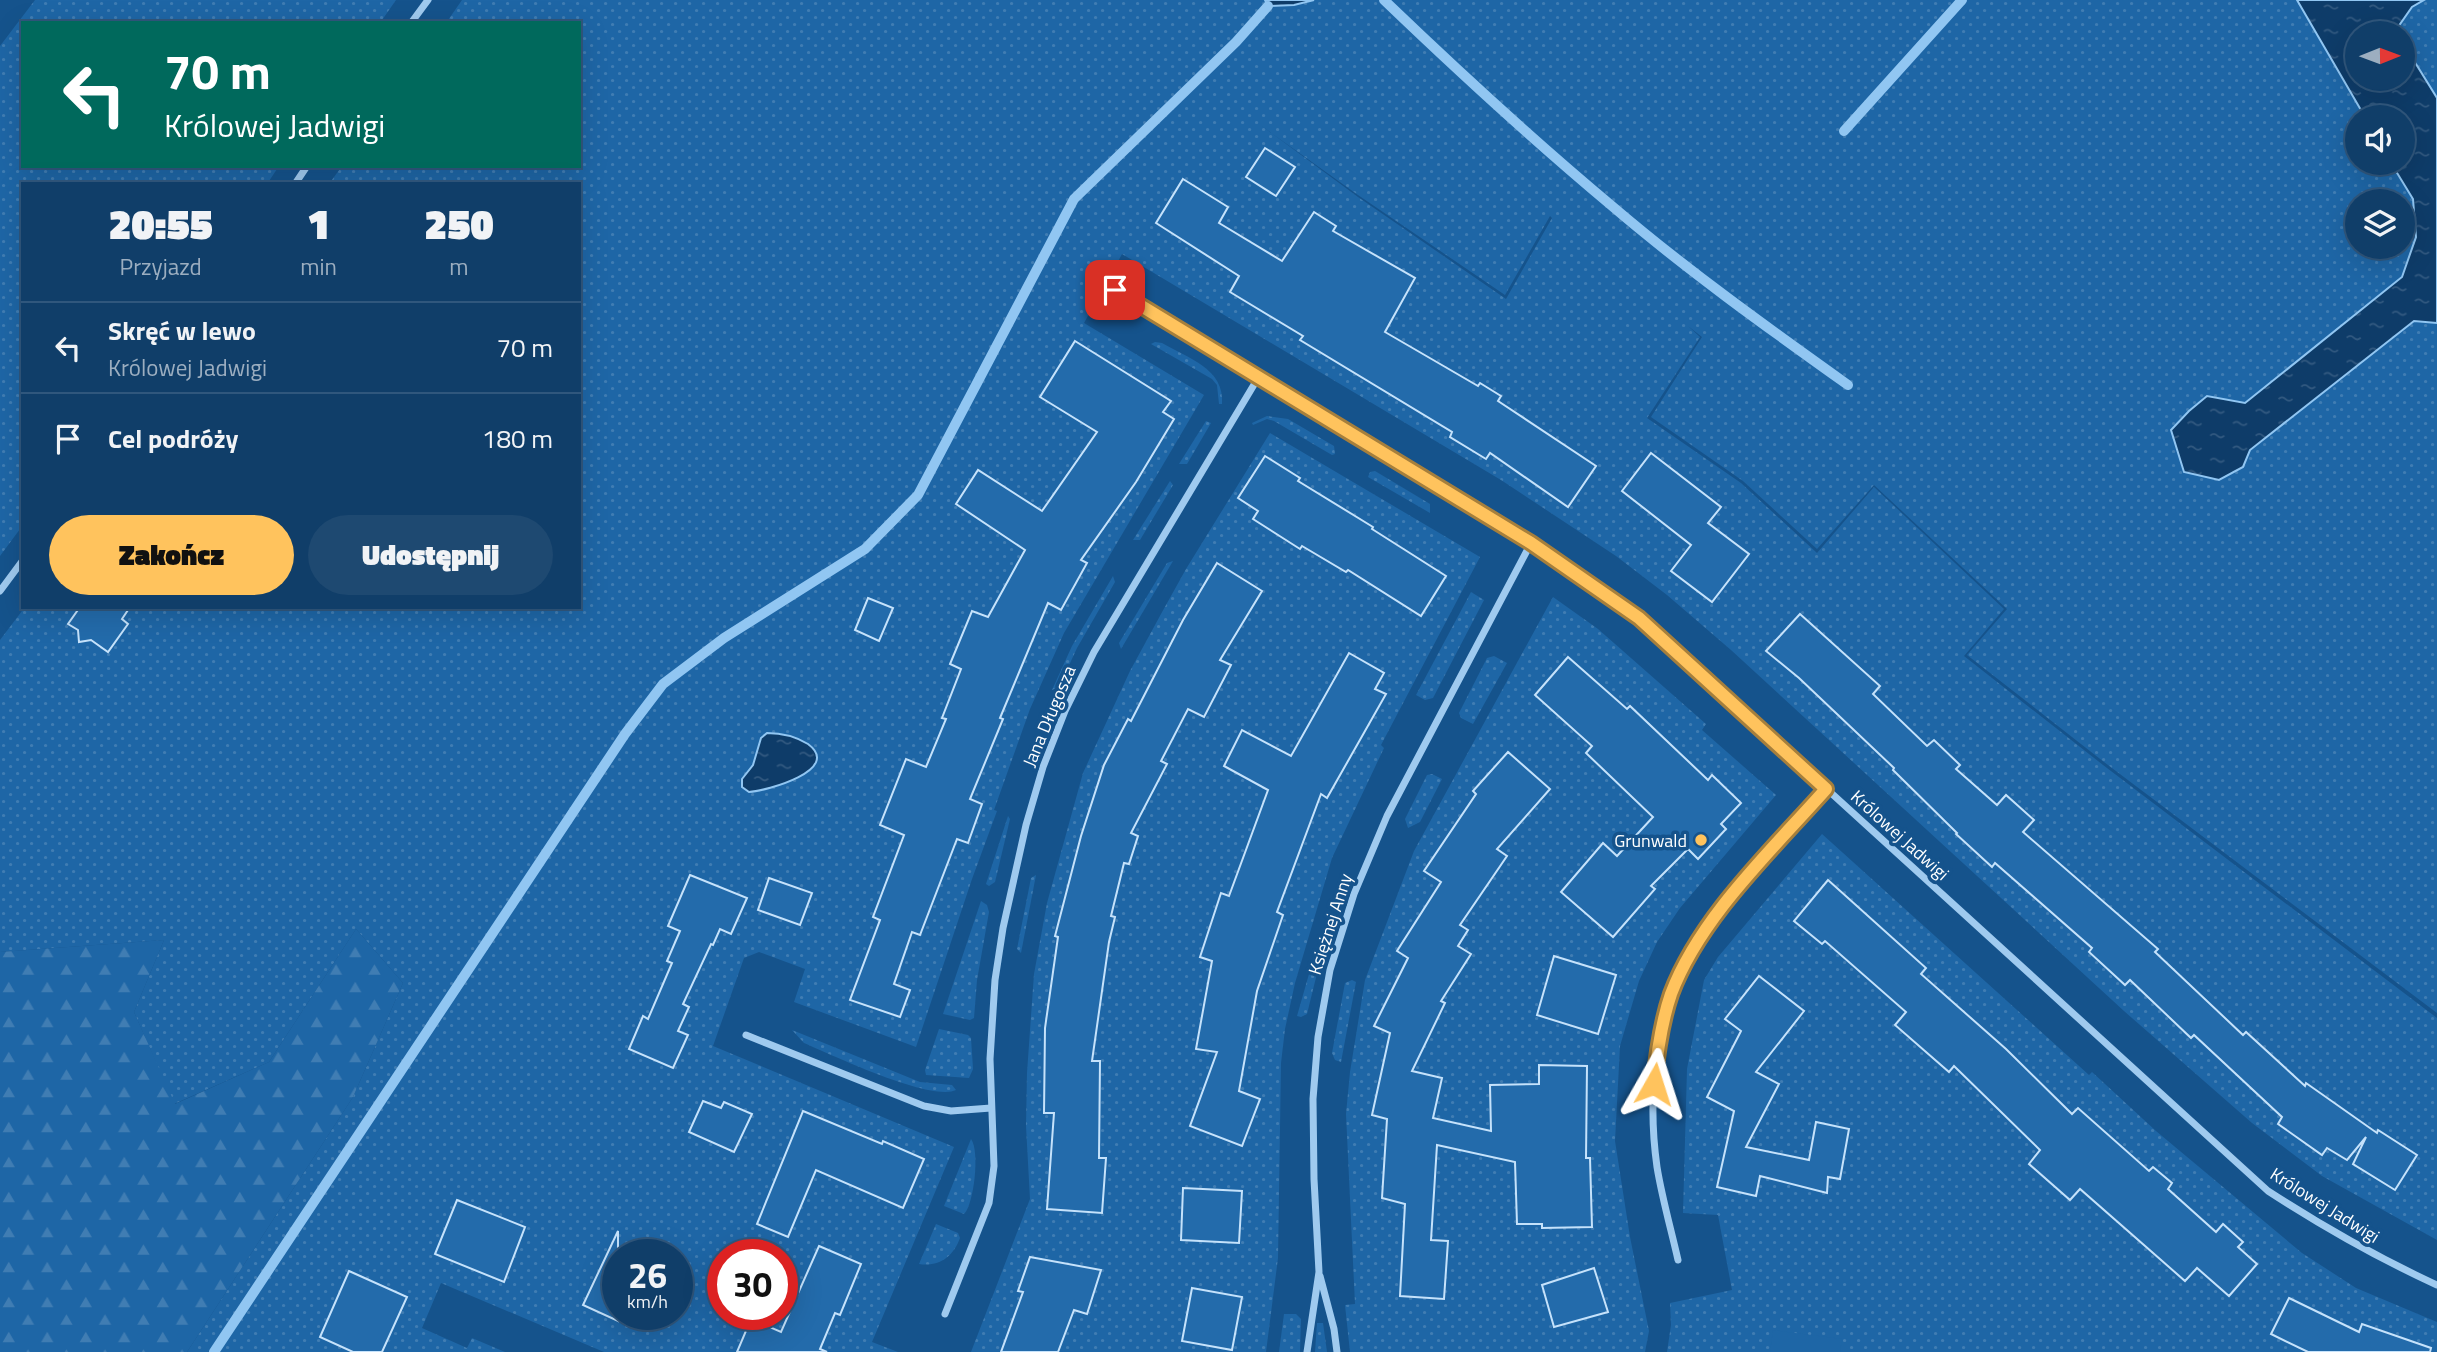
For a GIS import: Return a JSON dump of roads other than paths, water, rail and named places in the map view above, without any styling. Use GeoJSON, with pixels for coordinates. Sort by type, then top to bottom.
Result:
{"type":"FeatureCollection","features":[{"type":"Feature","properties":{"kind":"street"},"geometry":{"type":"LineString","coordinates":[[412,21],[428,0]]}},
{"type":"Feature","properties":{"kind":"street","name":"Królowej Jadwigi"},"geometry":{"type":"LineString","coordinates":[[1115,290],[1531,543],[1639,618],[2268,1191],[2378,1257],[2437,1285]]}},
{"type":"Feature","properties":{"kind":"street","name":"Jana Długosza"},"geometry":{"type":"LineString","coordinates":[[945,1314],[989,1203],[994,1156],[990,1059],[997,967],[1026,825],[1043,767],[1065,711],[1094,652],[1258,378]]}},
{"type":"Feature","properties":{"kind":"street","name":"Księżnej Anny"},"geometry":{"type":"LineString","coordinates":[[1307,1352],[1318,1272],[1313,1099],[1318,1037],[1330,970],[1354,894],[1387,816],[1531,543]]}},
{"type":"Feature","properties":{"kind":"street"},"geometry":{"type":"LineString","coordinates":[[0,592],[21,563]]}},
{"type":"Feature","properties":{"kind":"street"},"geometry":{"type":"LineString","coordinates":[[1678,1260],[1657,1168],[1653,1128],[1654,1084],[1663,1018],[1683,970],[1708,925],[1826,789]]}},
{"type":"Feature","properties":{"kind":"street"},"geometry":{"type":"LineString","coordinates":[[746,1035],[924,1107],[951,1111],[990,1108]]}},
{"type":"Feature","properties":{"kind":"street"},"geometry":{"type":"LineString","coordinates":[[1318,1272],[1334,1329],[1337,1352]]}},
{"type":"Feature","properties":{"kind":"water"},"geometry":{"type":"Polygon","coordinates":[[[1265,0],[1314,0],[1294,5],[1268,6],[1265,0]]]}},
{"type":"Feature","properties":{"kind":"water"},"geometry":{"type":"Polygon","coordinates":[[[2297,0],[2424,0],[2412,7],[2402,21],[2345,21],[2345,83],[2297,0]]]}},
{"type":"Feature","properties":{"kind":"water"},"geometry":{"type":"Polygon","coordinates":[[[2415,62],[2437,98],[2437,323],[2414,321],[2250,450],[2243,467],[2219,480],[2184,472],[2171,430],[2189,411],[2207,396],[2245,403],[2402,277],[2408,259],[2415,259],[2415,189],[2407,189],[2398,175],[2415,175],[2415,105],[2358,105],[2350,91],[2415,91],[2415,62]]]}},
{"type":"Feature","properties":{"kind":"water"},"geometry":{"type":"Polygon","coordinates":[[[767,733],[788,736],[808,744],[816,753],[816,762],[798,777],[770,788],[749,792],[742,787],[742,779],[753,765],[761,738],[767,733]]]}},
{"type":"Feature","properties":{"kind":"waterway"},"geometry":{"type":"LineString","coordinates":[[1384,0],[1525,131],[1640,230],[1848,385]]}},
{"type":"Feature","properties":{"kind":"waterway"},"geometry":{"type":"LineString","coordinates":[[1844,131],[1962,0]]}},
{"type":"Feature","properties":{"kind":"waterway"},"geometry":{"type":"LineString","coordinates":[[214,1352],[625,734],[663,684],[724,638],[865,549],[918,495],[1074,199],[1236,42],[1268,6]]}},
{"type":"Feature","properties":{"kind":"place","name":"Grunwald"},"geometry":{"type":"Point","coordinates":[1701,840]}}]}
